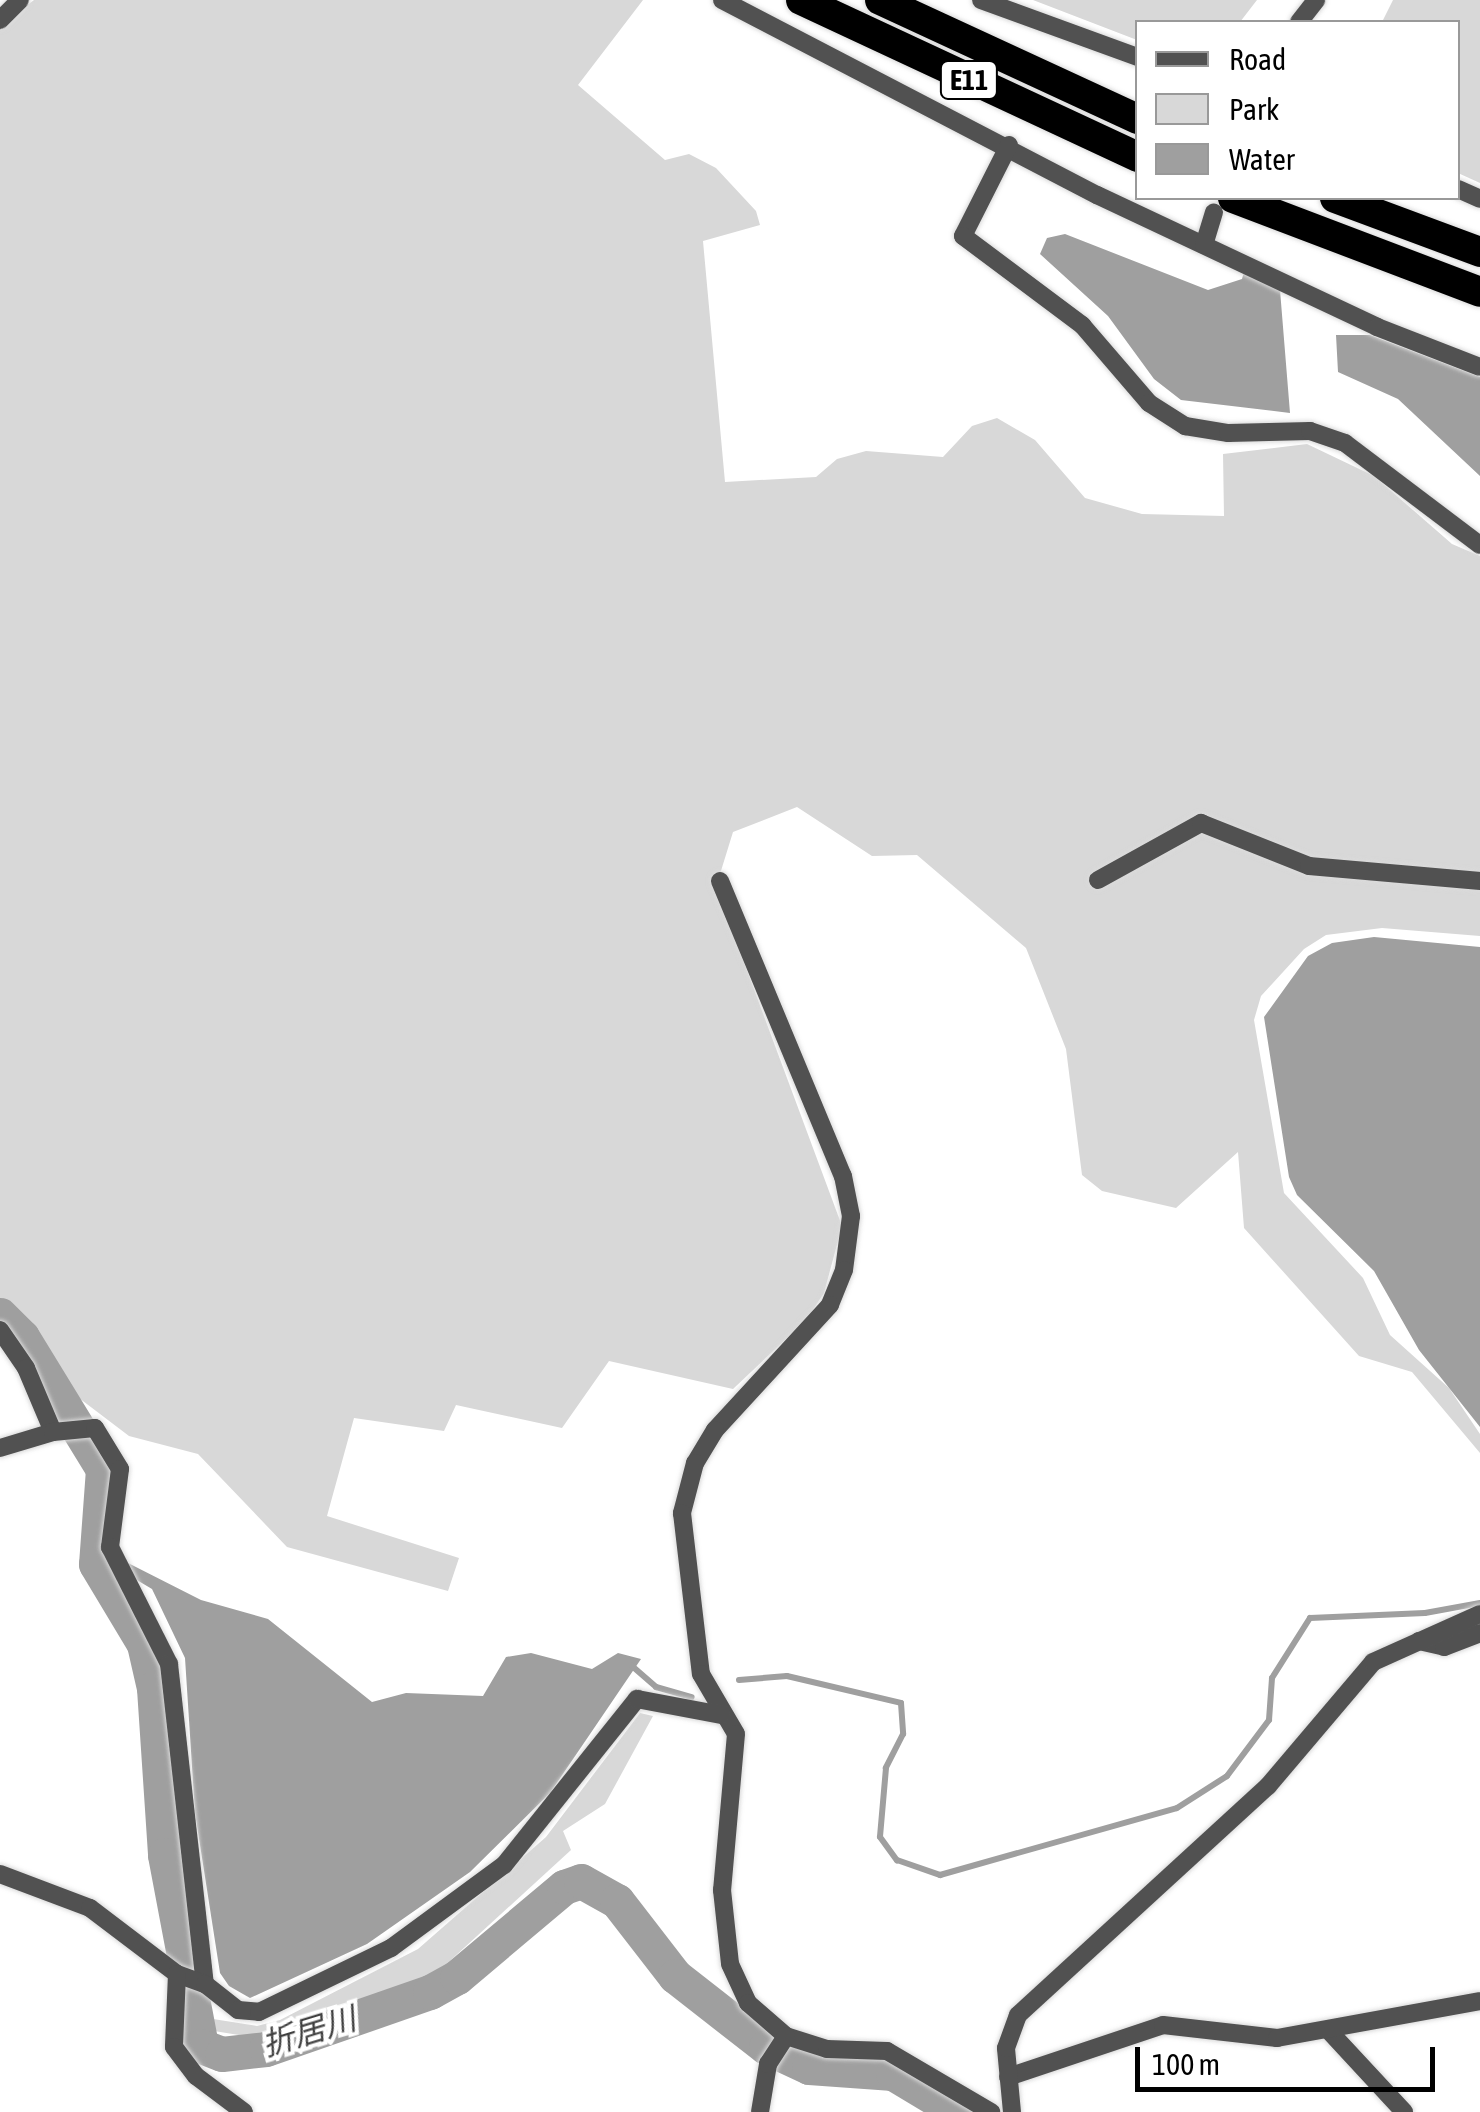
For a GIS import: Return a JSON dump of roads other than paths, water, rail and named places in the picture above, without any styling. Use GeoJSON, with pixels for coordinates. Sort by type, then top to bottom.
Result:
{"type":"FeatureCollection","features":[{"type":"Feature","properties":{"kind":"highway","name":"E11"},"geometry":{"type":"LineString","coordinates":[[801,0],[1135,156]]}},
{"type":"Feature","properties":{"kind":"highway","name":"E11"},"geometry":{"type":"LineString","coordinates":[[880,0],[1135,118]]}},
{"type":"Feature","properties":{"kind":"highway"},"geometry":{"type":"LineString","coordinates":[[1340,200],[1480,252]]}},
{"type":"Feature","properties":{"kind":"highway"},"geometry":{"type":"LineString","coordinates":[[1224,205],[1480,292]]}},
{"type":"Feature","properties":{"kind":"street"},"geometry":{"type":"LineString","coordinates":[[0,20],[20,0]]}},
{"type":"Feature","properties":{"kind":"street"},"geometry":{"type":"LineString","coordinates":[[722,0],[1204,246],[1480,367]]}},
{"type":"Feature","properties":{"kind":"street"},"geometry":{"type":"LineString","coordinates":[[981,0],[1135,56]]}},
{"type":"Feature","properties":{"kind":"street"},"geometry":{"type":"LineString","coordinates":[[1301,20],[1316,0]]}},
{"type":"Feature","properties":{"kind":"street"},"geometry":{"type":"LineString","coordinates":[[1009,145],[963,236],[1082,325],[1149,403],[1185,426],[1228,433],[1310,431],[1344,443],[1480,545]]}},
{"type":"Feature","properties":{"kind":"street"},"geometry":{"type":"LineString","coordinates":[[1204,246],[1224,205]]}},
{"type":"Feature","properties":{"kind":"street"},"geometry":{"type":"LineString","coordinates":[[1098,880],[1201,823],[1309,866],[1480,881]]}},
{"type":"Feature","properties":{"kind":"street"},"geometry":{"type":"LineString","coordinates":[[720,881],[843,1176],[850,1216],[844,1270],[830,1305],[715,1430],[695,1463],[680,1532],[696,1646],[722,1715],[736,1734],[722,1890],[730,1964],[748,2003],[783,2040],[827,2049],[887,2051],[991,2112]]}},
{"type":"Feature","properties":{"kind":"street"},"geometry":{"type":"LineString","coordinates":[[0,1330],[26,1368],[59,1432]]}},
{"type":"Feature","properties":{"kind":"street"},"geometry":{"type":"LineString","coordinates":[[0,1448],[59,1432],[95,1428],[120,1469],[110,1547],[115,1564],[169,1664],[190,1978],[174,2047],[196,2076],[244,2112]]}},
{"type":"Feature","properties":{"kind":"street"},"geometry":{"type":"LineString","coordinates":[[1012,2112],[1006,2048],[1018,2015],[1268,1786],[1373,1662],[1480,1614]]}},
{"type":"Feature","properties":{"kind":"street"},"geometry":{"type":"LineString","coordinates":[[1419,1641],[1444,1647],[1480,1633]]}},
{"type":"Feature","properties":{"kind":"street"},"geometry":{"type":"LineString","coordinates":[[0,1874],[90,1908],[248,2013],[303,1996],[391,1948],[504,1865],[638,1699],[722,1715]]}},
{"type":"Feature","properties":{"kind":"street"},"geometry":{"type":"LineString","coordinates":[[1008,2077],[1163,2025],[1277,2038],[1330,2032],[1480,2002]]}},
{"type":"Feature","properties":{"kind":"street"},"geometry":{"type":"LineString","coordinates":[[1330,2032],[1404,2112]]}},
{"type":"Feature","properties":{"kind":"street"},"geometry":{"type":"LineString","coordinates":[[760,2112],[768,2064],[783,2040]]}},
{"type":"Feature","properties":{"kind":"water"},"geometry":{"type":"Polygon","coordinates":[[[1065,234],[1208,290],[1242,279],[1244,272],[1280,290],[1290,413],[1181,400],[1154,379],[1108,316],[1040,254],[1047,238],[1065,234]]]}},
{"type":"Feature","properties":{"kind":"water"},"geometry":{"type":"Polygon","coordinates":[[[1336,335],[1370,335],[1480,377],[1480,476],[1398,399],[1338,372],[1336,335]]]}},
{"type":"Feature","properties":{"kind":"water"},"geometry":{"type":"Polygon","coordinates":[[[1374,937],[1480,947],[1480,1427],[1419,1350],[1374,1271],[1297,1195],[1289,1177],[1264,1017],[1308,956],[1332,943],[1374,937]]]}},
{"type":"Feature","properties":{"kind":"water"},"geometry":{"type":"Polygon","coordinates":[[[128,1563],[201,1600],[268,1619],[372,1702],[406,1693],[483,1696],[506,1657],[531,1653],[592,1669],[618,1653],[641,1659],[550,1793],[470,1872],[367,1944],[250,1998],[229,1986],[220,1973],[195,1813],[185,1658],[152,1589],[130,1576],[128,1563]]]}},
{"type":"Feature","properties":{"kind":"waterway","name":"折居川"},"geometry":{"type":"LineString","coordinates":[[0,1315],[22,1337],[103,1469],[96,1564],[144,1644],[154,1688],[165,1855],[201,2046],[222,2054],[266,2049],[430,1992],[457,1977],[564,1887],[581,1881],[617,1901],[675,1976],[766,2047],[809,2067],[893,2073],[958,2112]]}},
{"type":"Feature","properties":{"kind":"waterway"},"geometry":{"type":"LineString","coordinates":[[739,1680],[787,1676],[901,1703],[903,1734],[886,1768],[880,1837],[897,1860],[940,1875],[1177,1808],[1227,1776],[1269,1720],[1272,1678],[1310,1618],[1425,1613],[1480,1603]]}},
{"type":"Feature","properties":{"kind":"waterway"},"geometry":{"type":"LineString","coordinates":[[632,1666],[656,1687],[692,1697]]}}]}
